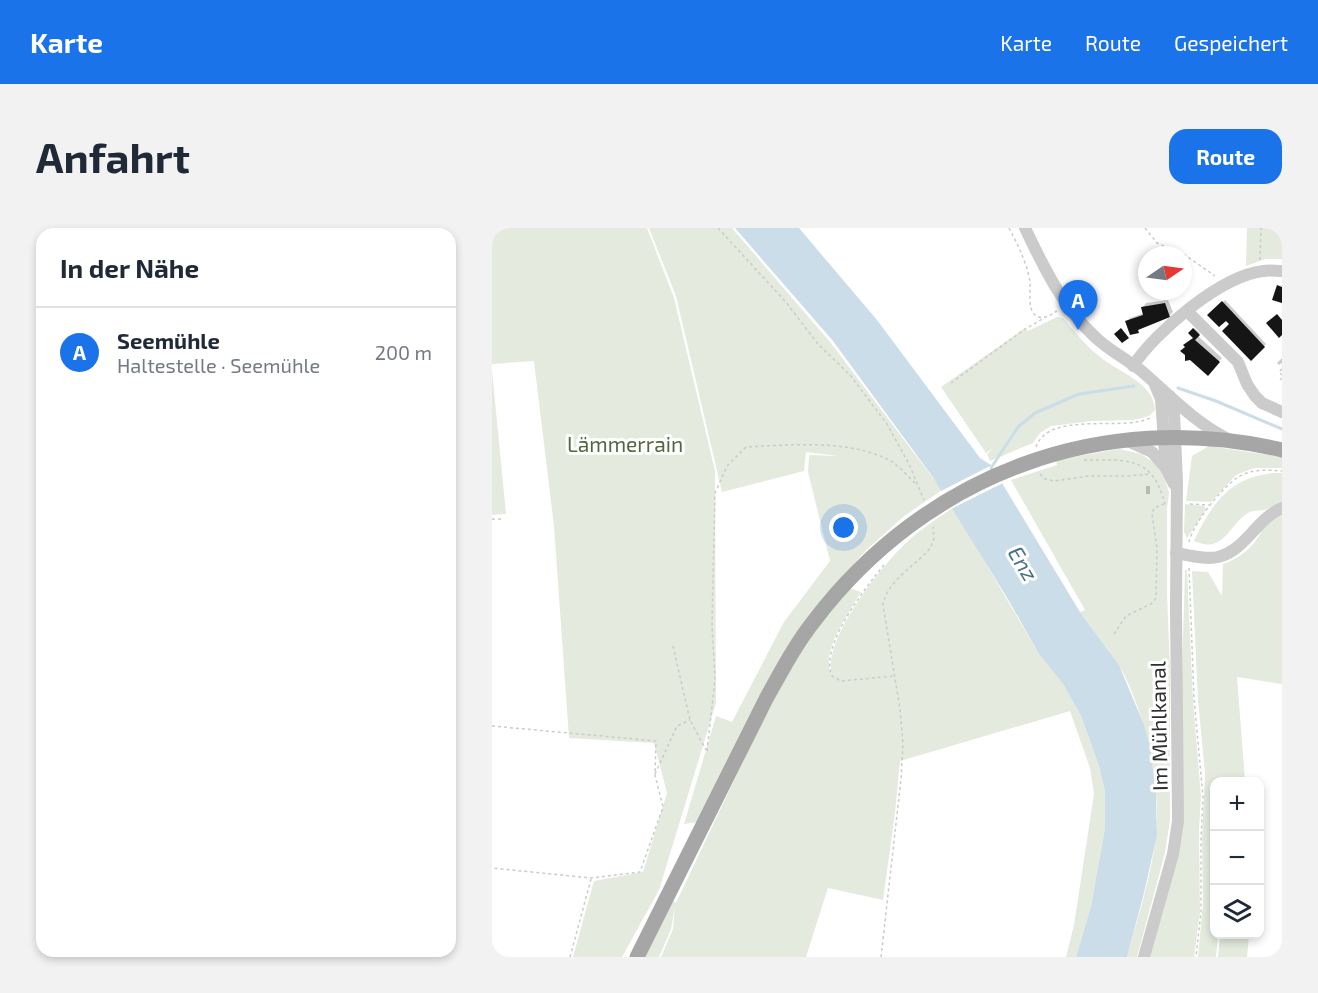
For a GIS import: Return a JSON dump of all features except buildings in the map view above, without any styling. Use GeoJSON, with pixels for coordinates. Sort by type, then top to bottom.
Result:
{"type":"FeatureCollection","features":[{"type":"Feature","properties":{"kind":"main road"},"geometry":{"type":"LineString","coordinates":[[637,957],[766,699],[800,640],[850,578],[909,525],[978,482],[1021,464],[1055,454],[1124,440],[1170,437],[1209,438],[1282,450]]}},
{"type":"Feature","properties":{"kind":"street"},"geometry":{"type":"LineString","coordinates":[[1025,228],[1051,279],[1078,318],[1094,336],[1152,380],[1197,421],[1232,441]]}},
{"type":"Feature","properties":{"kind":"street"},"geometry":{"type":"LineString","coordinates":[[1138,369],[1151,342],[1187,311],[1226,285],[1263,271],[1282,271]]}},
{"type":"Feature","properties":{"kind":"street"},"geometry":{"type":"LineString","coordinates":[[1187,311],[1238,362],[1255,396],[1262,403],[1282,412]]}},
{"type":"Feature","properties":{"kind":"street"},"geometry":{"type":"LineString","coordinates":[[1152,380],[1161,399],[1170,437]]}},
{"type":"Feature","properties":{"kind":"street"},"geometry":{"type":"LineString","coordinates":[[1170,396],[1173,406],[1170,437]]}},
{"type":"Feature","properties":{"kind":"street","name":"Im Mühlkanal"},"geometry":{"type":"LineString","coordinates":[[1170,437],[1166,468],[1173,499]]}},
{"type":"Feature","properties":{"kind":"street","name":"Im Mühlkanal"},"geometry":{"type":"LineString","coordinates":[[1144,957],[1173,854],[1178,821],[1176,553],[1170,437]]}},
{"type":"Feature","properties":{"kind":"street"},"geometry":{"type":"LineString","coordinates":[[1124,440],[1156,455],[1166,468]]}},
{"type":"Feature","properties":{"kind":"street"},"geometry":{"type":"LineString","coordinates":[[1176,553],[1216,558],[1227,554],[1236,549],[1262,521],[1282,508]]}},
{"type":"Feature","properties":{"kind":"path"},"geometry":{"type":"LineString","coordinates":[[718,228],[785,301],[818,345],[850,375],[887,424],[909,464],[924,500]]}},
{"type":"Feature","properties":{"kind":"path"},"geometry":{"type":"LineString","coordinates":[[1010,228],[1028,271],[1031,308],[1035,315],[1046,317]]}},
{"type":"Feature","properties":{"kind":"path"},"geometry":{"type":"LineString","coordinates":[[1145,228],[1157,243],[1185,255],[1226,285]]}},
{"type":"Feature","properties":{"kind":"path"},"geometry":{"type":"LineString","coordinates":[[1259,256],[1261,228]]}},
{"type":"Feature","properties":{"kind":"path"},"geometry":{"type":"LineString","coordinates":[[951,383],[1025,329],[1062,308]]}},
{"type":"Feature","properties":{"kind":"path"},"geometry":{"type":"LineString","coordinates":[[1281,378],[1279,372],[1282,369]]}},
{"type":"Feature","properties":{"kind":"path"},"geometry":{"type":"LineString","coordinates":[[674,646],[690,720],[706,751],[715,680],[712,625],[715,493],[727,466],[746,447],[794,444],[848,447],[890,460],[917,485]]}},
{"type":"Feature","properties":{"kind":"path"},"geometry":{"type":"LineString","coordinates":[[1079,460],[1120,460],[1138,464],[1156,478],[1173,499]]}},
{"type":"Feature","properties":{"kind":"path"},"geometry":{"type":"LineString","coordinates":[[1196,957],[1201,912],[1203,797],[1194,698],[1190,536],[1210,505],[1233,480],[1242,475],[1260,471],[1282,471]]}},
{"type":"Feature","properties":{"kind":"path"},"geometry":{"type":"LineString","coordinates":[[1114,634],[1126,616],[1151,604],[1156,598],[1156,541],[1152,514],[1154,508],[1173,499],[1210,505]]}},
{"type":"Feature","properties":{"kind":"path"},"geometry":{"type":"LineString","coordinates":[[492,519],[502,519]]}},
{"type":"Feature","properties":{"kind":"path"},"geometry":{"type":"LineString","coordinates":[[881,957],[902,760],[902,726],[883,601],[891,586],[931,547],[934,538],[933,525]]}},
{"type":"Feature","properties":{"kind":"path"},"geometry":{"type":"LineString","coordinates":[[890,558],[862,592],[839,632],[831,652],[830,666],[832,676],[841,681],[895,676]]}},
{"type":"Feature","properties":{"kind":"path"},"geometry":{"type":"LineString","coordinates":[[655,775],[677,726],[690,720]]}},
{"type":"Feature","properties":{"kind":"path"},"geometry":{"type":"LineString","coordinates":[[492,726],[656,741],[655,775],[663,807],[640,872],[591,878],[492,868]]}},
{"type":"Feature","properties":{"kind":"path"},"geometry":{"type":"LineString","coordinates":[[570,957],[591,878]]}},
{"type":"Feature","properties":{"kind":"green space","name":"Lämmerrain"},"geometry":{"type":"Polygon","coordinates":[[[492,228],[647,228],[674,298],[715,471],[716,703],[659,890],[622,957],[573,957],[594,881],[643,872],[667,793],[654,743],[569,738],[554,526],[534,361],[492,364],[492,228]]]}},
{"type":"Feature","properties":{"kind":"green space"},"geometry":{"type":"Polygon","coordinates":[[[649,228],[732,228],[830,342],[942,490],[903,517],[864,552],[803,623],[698,822],[684,824],[716,716],[732,722],[784,622],[830,561],[808,472],[809,455],[838,456],[806,452],[804,471],[722,492],[676,296],[649,228]]]}},
{"type":"Feature","properties":{"kind":"green space"},"geometry":{"type":"Polygon","coordinates":[[[1247,228],[1282,228],[1282,259],[1265,259],[1246,266],[1247,228]]]}},
{"type":"Feature","properties":{"kind":"green space"},"geometry":{"type":"Polygon","coordinates":[[[1057,317],[1063,318],[1084,343],[1099,356],[1142,385],[1153,400],[1155,410],[1149,416],[1133,420],[1092,421],[1051,426],[1040,433],[1033,443],[990,461],[987,454],[994,448],[986,453],[941,387],[1025,328],[1028,331],[1057,317]]]}},
{"type":"Feature","properties":{"kind":"green space"},"geometry":{"type":"Polygon","coordinates":[[[492,371],[506,514],[492,515],[492,371]]]}},
{"type":"Feature","properties":{"kind":"green space"},"geometry":{"type":"Polygon","coordinates":[[[1209,446],[1282,457],[1282,468],[1254,468],[1236,475],[1211,502],[1186,501],[1192,456],[1209,446]]]}},
{"type":"Feature","properties":{"kind":"green space"},"geometry":{"type":"Polygon","coordinates":[[[1119,449],[1141,454],[1154,463],[1164,475],[1169,493],[1167,593],[1170,672],[1170,820],[1165,853],[1137,957],[1127,957],[1151,867],[1157,817],[1153,772],[1143,723],[1118,664],[1080,612],[1085,610],[1011,480],[1057,465],[1056,460],[1119,449]]]}},
{"type":"Feature","properties":{"kind":"green space"},"geometry":{"type":"Polygon","coordinates":[[[1282,473],[1282,502],[1264,510],[1250,512],[1220,541],[1205,544],[1194,541],[1208,515],[1224,494],[1245,480],[1282,473]]]}},
{"type":"Feature","properties":{"kind":"green space"},"geometry":{"type":"Polygon","coordinates":[[[1185,504],[1204,506],[1206,510],[1187,538],[1184,532],[1185,504]]]}},
{"type":"Feature","properties":{"kind":"green space"},"geometry":{"type":"Polygon","coordinates":[[[953,508],[1039,654],[1063,684],[1081,716],[1099,766],[1105,792],[1105,828],[1091,906],[1076,957],[1066,957],[1074,925],[1094,794],[1090,768],[1070,711],[900,761],[883,900],[828,888],[806,957],[661,957],[673,929],[675,907],[671,929],[659,957],[645,957],[673,901],[676,903],[758,730],[812,633],[849,588],[861,592],[832,645],[829,666],[832,675],[831,660],[836,643],[856,604],[884,567],[908,541],[924,527],[953,508]]]}},
{"type":"Feature","properties":{"kind":"green space"},"geometry":{"type":"Polygon","coordinates":[[[1282,513],[1282,684],[1237,677],[1245,777],[1210,777],[1210,939],[1218,939],[1216,957],[1198,957],[1203,903],[1202,839],[1205,773],[1198,700],[1192,571],[1208,572],[1222,596],[1223,564],[1237,558],[1249,548],[1259,537],[1265,523],[1282,513]]]}},
{"type":"Feature","properties":{"kind":"green space"},"geometry":{"type":"Polygon","coordinates":[[[1185,570],[1187,570],[1193,700],[1201,797],[1200,912],[1194,957],[1150,957],[1177,859],[1185,570]]]}},
{"type":"Feature","properties":{"kind":"green space"},"geometry":{"type":"Polygon","coordinates":[[[1220,939],[1249,939],[1247,957],[1218,957],[1220,939]]]}},
{"type":"Feature","properties":{"kind":"water","name":"Enz"},"geometry":{"type":"Polygon","coordinates":[[[735,228],[799,228],[877,320],[980,458],[991,465],[1080,612],[1119,665],[1144,725],[1150,747],[1156,794],[1157,835],[1127,957],[1076,957],[1091,906],[1105,828],[1105,792],[1099,766],[1081,716],[1063,684],[1039,654],[932,476],[833,341],[735,228]]]}},
{"type":"Feature","properties":{"kind":"pier"},"geometry":{"type":"Polygon","coordinates":[[[994,464],[1005,482],[951,509],[939,492],[994,464]]]}},
{"type":"Feature","properties":{"kind":"waterway"},"geometry":{"type":"LineString","coordinates":[[991,468],[1018,427],[1035,413],[1079,394],[1134,386]]}},
{"type":"Feature","properties":{"kind":"waterway"},"geometry":{"type":"LineString","coordinates":[[1178,388],[1216,401],[1282,429]]}},
{"type":"Feature","properties":{"kind":"place","name":"Seemühle"},"geometry":{"type":"Point","coordinates":[1078,330]}}]}
